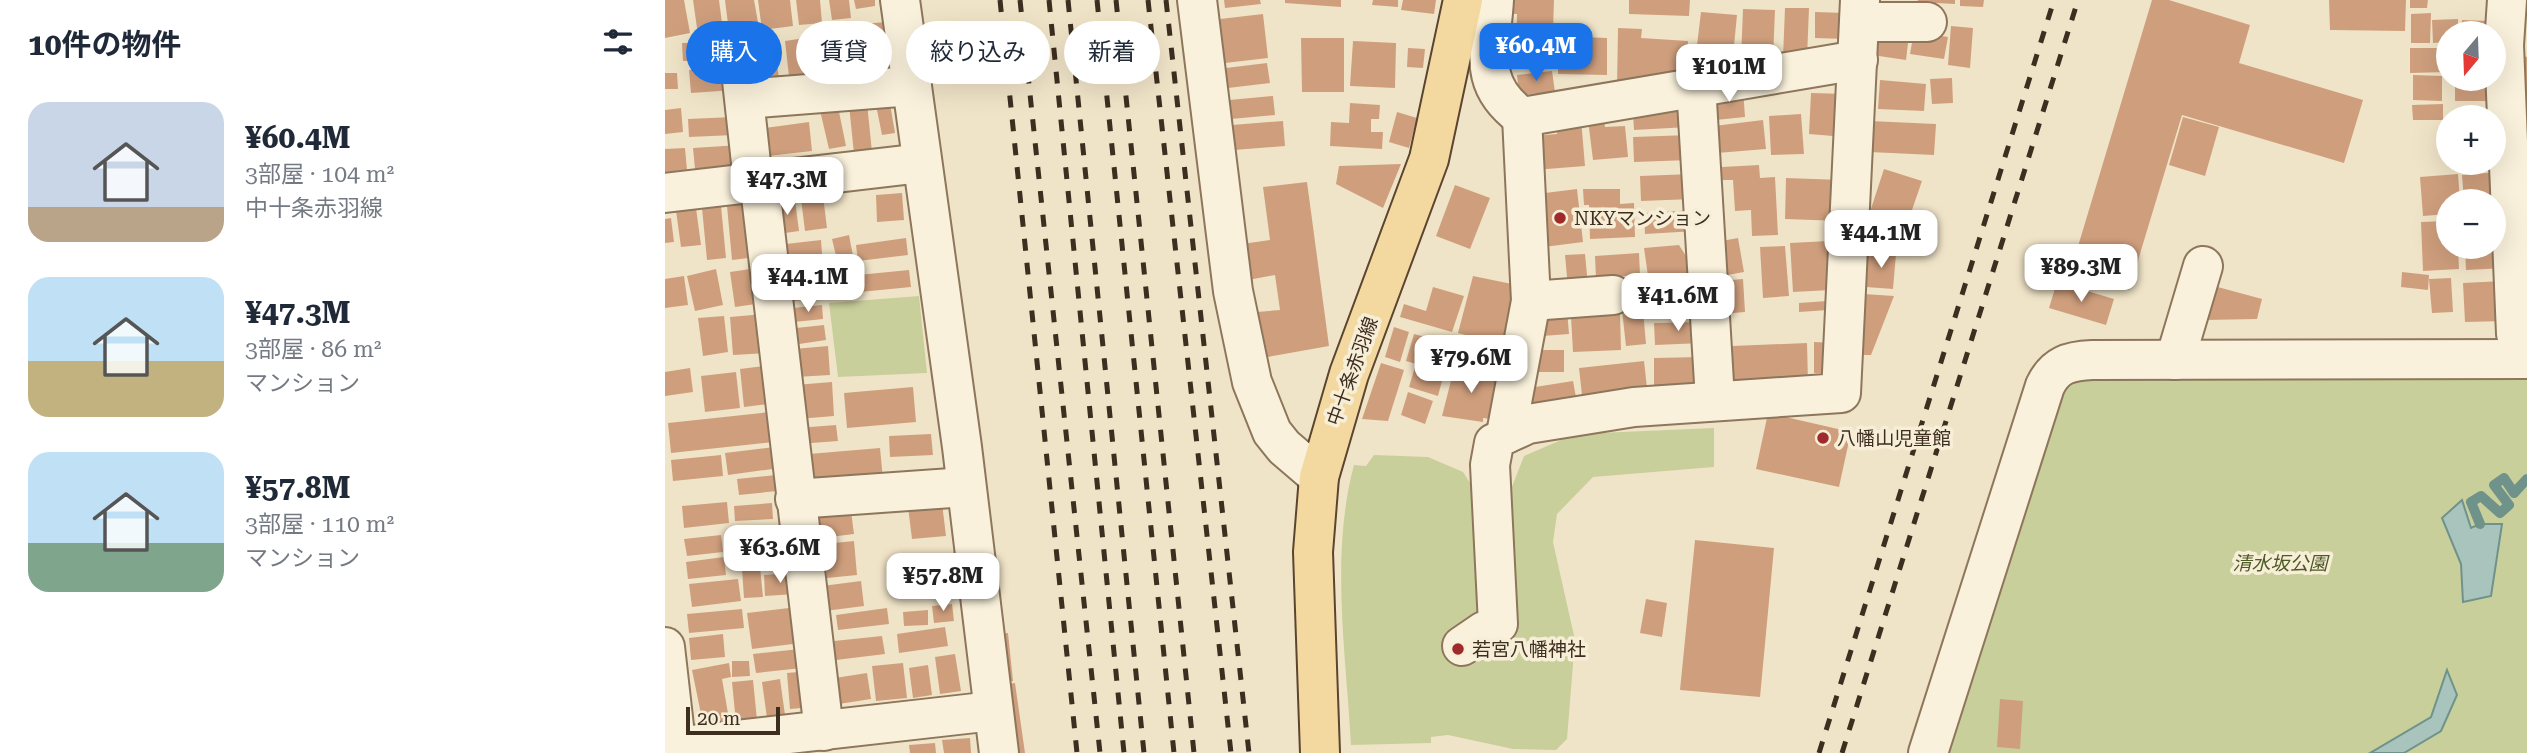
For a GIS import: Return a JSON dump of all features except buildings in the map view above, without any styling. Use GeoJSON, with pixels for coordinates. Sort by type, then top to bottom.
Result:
{"type":"FeatureCollection","features":[{"type":"Feature","properties":{"kind":"main road","name":"中十条赤羽線"},"geometry":{"type":"LineString","coordinates":[[1320,753],[1313,552],[1319,477],[1349,374],[1429,159],[1464,0]]}},
{"type":"Feature","properties":{"kind":"street"},"geometry":{"type":"LineString","coordinates":[[900,0],[967,487],[999,753]]}},
{"type":"Feature","properties":{"kind":"street"},"geometry":{"type":"LineString","coordinates":[[1197,0],[1233,291],[1252,382],[1272,432],[1284,447],[1319,477]]}},
{"type":"Feature","properties":{"kind":"street"},"geometry":{"type":"LineString","coordinates":[[1494,0],[1489,78],[1502,102],[1522,117],[1696,85],[1857,60]]}},
{"type":"Feature","properties":{"kind":"street"},"geometry":{"type":"LineString","coordinates":[[2507,0],[2515,45],[2523,342]]}},
{"type":"Feature","properties":{"kind":"street"},"geometry":{"type":"LineString","coordinates":[[1500,439],[1528,424],[1635,407],[1840,393],[1860,11],[1927,22]]}},
{"type":"Feature","properties":{"kind":"street"},"geometry":{"type":"LineString","coordinates":[[743,84],[795,499],[837,738]]}},
{"type":"Feature","properties":{"kind":"street"},"geometry":{"type":"LineString","coordinates":[[1696,85],[1714,383]]}},
{"type":"Feature","properties":{"kind":"street"},"geometry":{"type":"LineString","coordinates":[[745,99],[912,86]]}},
{"type":"Feature","properties":{"kind":"street"},"geometry":{"type":"LineString","coordinates":[[1481,634],[1490,465],[1500,439],[1531,301],[1522,117]]}},
{"type":"Feature","properties":{"kind":"street"},"geometry":{"type":"LineString","coordinates":[[665,193],[756,180],[922,163]]}},
{"type":"Feature","properties":{"kind":"street"},"geometry":{"type":"LineString","coordinates":[[2175,360],[2203,266]]}},
{"type":"Feature","properties":{"kind":"street"},"geometry":{"type":"LineString","coordinates":[[1531,301],[1613,295]]}},
{"type":"Feature","properties":{"kind":"street"},"geometry":{"type":"LineString","coordinates":[[2394,337],[2523,342]]}},
{"type":"Feature","properties":{"kind":"street"},"geometry":{"type":"LineString","coordinates":[[1928,753],[2051,373],[2076,361],[2175,360],[2523,342]]}},
{"type":"Feature","properties":{"kind":"street"},"geometry":{"type":"LineString","coordinates":[[795,499],[967,487]]}},
{"type":"Feature","properties":{"kind":"street"},"geometry":{"type":"LineString","coordinates":[[665,647],[673,749],[837,738],[993,711]]}},
{"type":"Feature","properties":{"kind":"green space"},"geometry":{"type":"Polygon","coordinates":[[[919,296],[927,373],[838,377],[829,303],[919,296]]]}},
{"type":"Feature","properties":{"kind":"green space","name":"清水坂公園"},"geometry":{"type":"Polygon","coordinates":[[[2527,374],[2527,753],[1943,753],[2060,392],[2082,376],[2527,374]]]}},
{"type":"Feature","properties":{"kind":"green space"},"geometry":{"type":"Polygon","coordinates":[[[1714,428],[1714,467],[1593,477],[1557,514],[1553,542],[1575,640],[1567,739],[1556,750],[1513,749],[1448,735],[1431,737],[1431,743],[1351,745],[1341,568],[1347,499],[1354,465],[1366,466],[1374,455],[1428,457],[1463,472],[1484,505],[1508,497],[1524,456],[1575,434],[1714,428]]]}},
{"type":"Feature","properties":{"kind":"water"},"geometry":{"type":"Polygon","coordinates":[[[2462,500],[2471,528],[2480,524],[2502,524],[2491,596],[2463,602],[2461,564],[2442,518],[2462,500]]]}},
{"type":"Feature","properties":{"kind":"water"},"geometry":{"type":"Polygon","coordinates":[[[2447,670],[2457,695],[2441,731],[2404,753],[2370,753],[2431,717],[2447,670]]]}},
{"type":"Feature","properties":{"kind":"waterway"},"geometry":{"type":"LineString","coordinates":[[2480,524],[2471,502],[2481,496],[2500,513],[2509,505],[2494,485],[2504,478],[2514,493],[2527,479]]}},
{"type":"Feature","properties":{"kind":"railway"},"geometry":{"type":"LineString","coordinates":[[1000,0],[1077,753]]}},
{"type":"Feature","properties":{"kind":"railway"},"geometry":{"type":"LineString","coordinates":[[1020,0],[1100,753]]}},
{"type":"Feature","properties":{"kind":"railway"},"geometry":{"type":"LineString","coordinates":[[1049,0],[1124,753]]}},
{"type":"Feature","properties":{"kind":"railway"},"geometry":{"type":"LineString","coordinates":[[1068,0],[1144,753]]}},
{"type":"Feature","properties":{"kind":"railway"},"geometry":{"type":"LineString","coordinates":[[1097,0],[1174,753]]}},
{"type":"Feature","properties":{"kind":"railway"},"geometry":{"type":"LineString","coordinates":[[1116,0],[1194,753]]}},
{"type":"Feature","properties":{"kind":"railway"},"geometry":{"type":"LineString","coordinates":[[1148,0],[1231,753]]}},
{"type":"Feature","properties":{"kind":"railway"},"geometry":{"type":"LineString","coordinates":[[1166,0],[1249,753]]}},
{"type":"Feature","properties":{"kind":"railway"},"geometry":{"type":"LineString","coordinates":[[1819,753],[2054,0]]}},
{"type":"Feature","properties":{"kind":"railway"},"geometry":{"type":"LineString","coordinates":[[1842,753],[2078,0]]}},
{"type":"Feature","properties":{"kind":"place","name":"NKYマンション"},"geometry":{"type":"Point","coordinates":[1560,218]}},
{"type":"Feature","properties":{"kind":"place","name":"八幡山児童館"},"geometry":{"type":"Point","coordinates":[1823,438]}},
{"type":"Feature","properties":{"kind":"place","name":"若宮八幡神社"},"geometry":{"type":"Point","coordinates":[1458,649]}}]}
